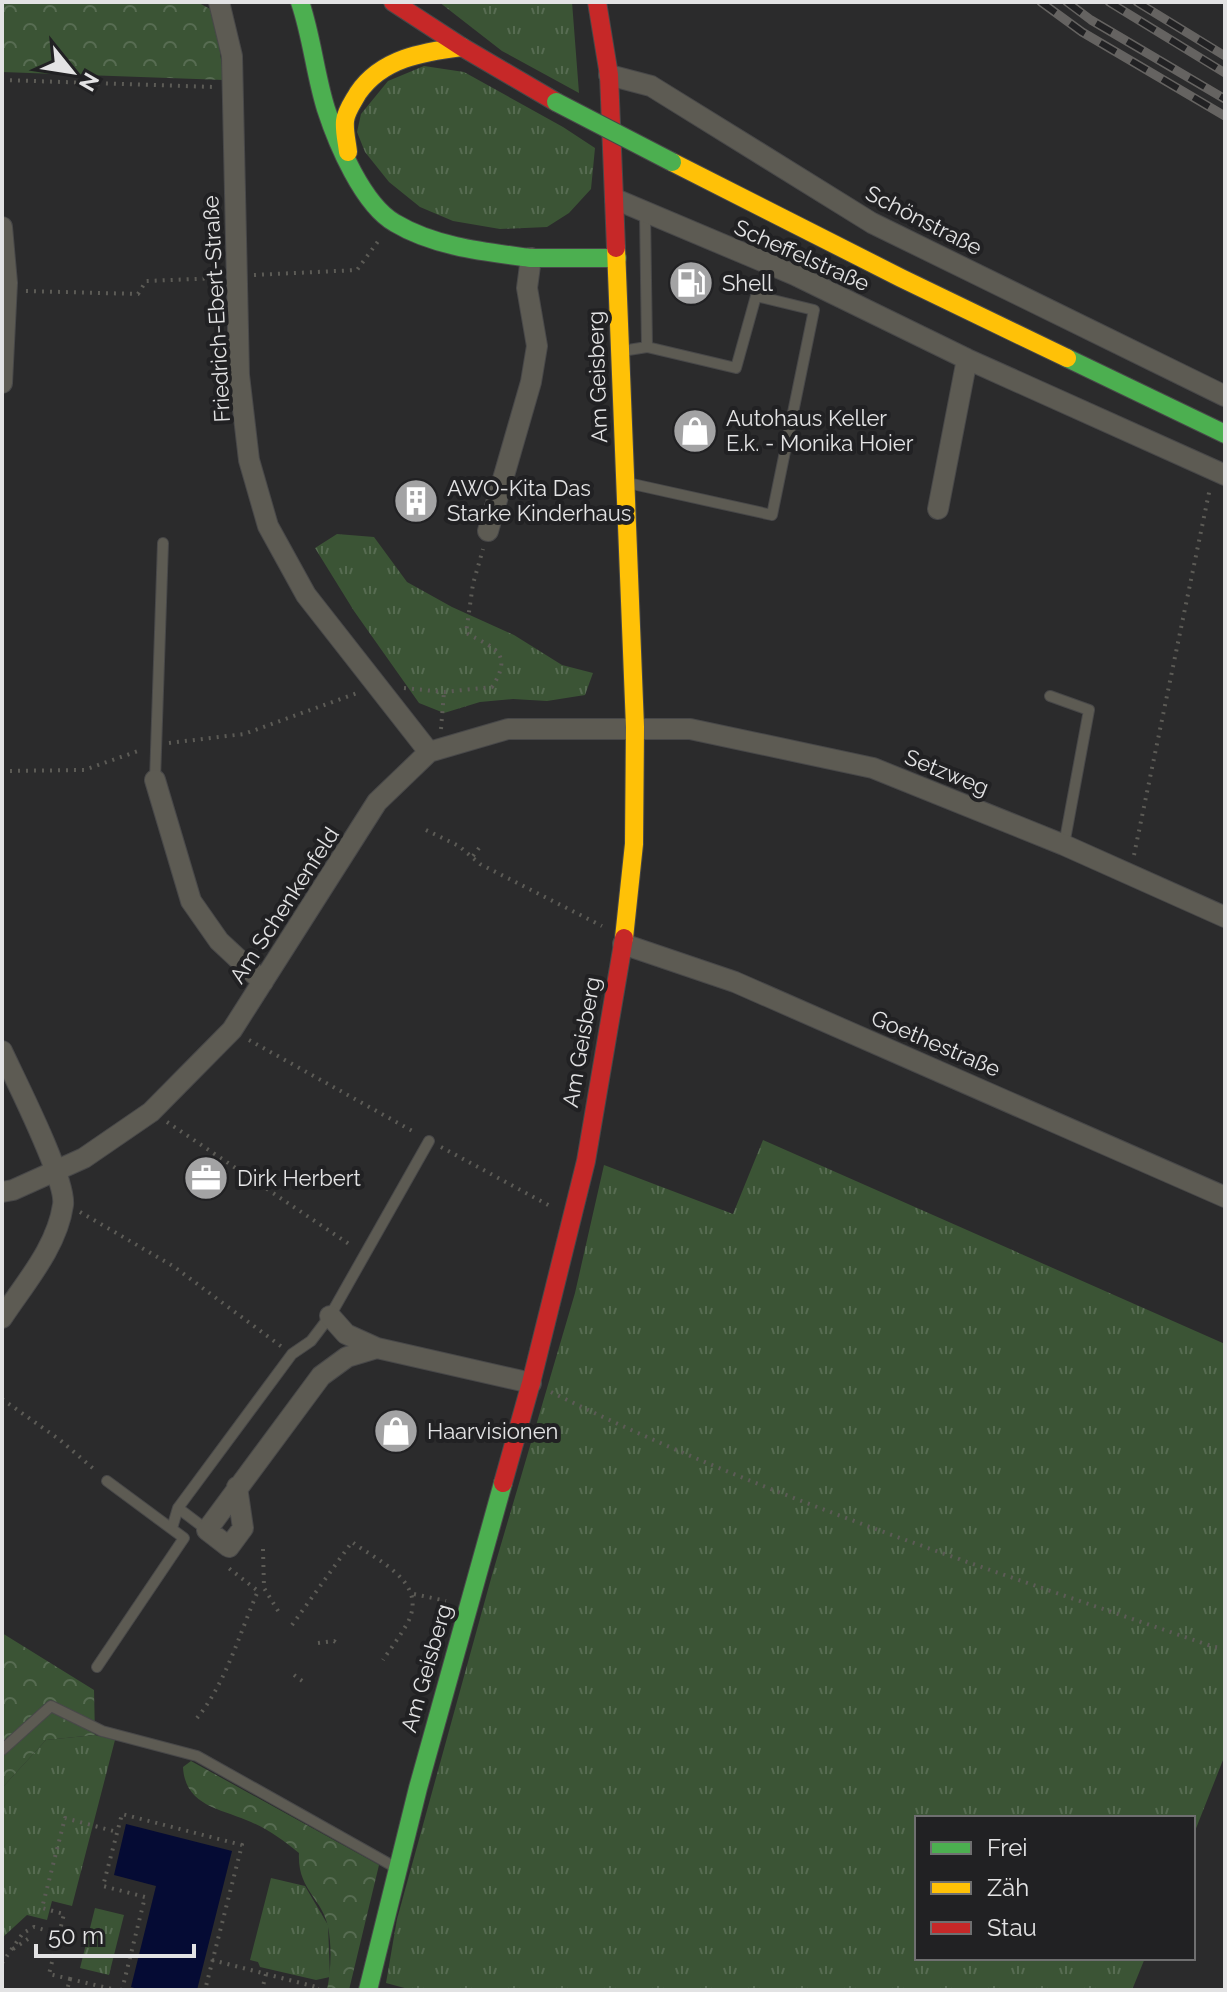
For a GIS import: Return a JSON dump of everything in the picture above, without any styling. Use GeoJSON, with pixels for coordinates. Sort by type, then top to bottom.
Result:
{"type":"FeatureCollection","features":[{"type":"Feature","properties":{"kind":"street","name":"Friedrich-Ebert-Straße"},"geometry":{"type":"LineString","coordinates":[[219,2],[232,56],[239,375],[249,460],[268,526],[306,595],[378,686],[435,751]]}},
{"type":"Feature","properties":{"kind":"street"},"geometry":{"type":"LineString","coordinates":[[300,2],[309,28],[326,111],[365,194],[392,223],[463,247],[531,258],[617,258]]}},
{"type":"Feature","properties":{"kind":"street"},"geometry":{"type":"LineString","coordinates":[[393,2],[556,102],[901,278],[1225,434]]}},
{"type":"Feature","properties":{"kind":"street"},"geometry":{"type":"LineString","coordinates":[[409,2],[420,20]]}},
{"type":"Feature","properties":{"kind":"street","name":"Am Geisberg"},"geometry":{"type":"LineString","coordinates":[[368,1990],[573,1219],[586,1161],[623,944],[634,844],[635,727],[609,75],[597,2]]}},
{"type":"Feature","properties":{"kind":"street"},"geometry":{"type":"LineString","coordinates":[[348,159],[345,122],[353,100],[368,81],[389,63],[415,53],[462,47]]}},
{"type":"Feature","properties":{"kind":"street","name":"Schönstraße"},"geometry":{"type":"LineString","coordinates":[[609,75],[651,86],[872,223],[1225,396]]}},
{"type":"Feature","properties":{"kind":"street","name":"Scheffelstraße"},"geometry":{"type":"LineString","coordinates":[[615,199],[795,275],[967,359],[1219,472]]}},
{"type":"Feature","properties":{"kind":"street"},"geometry":{"type":"LineString","coordinates":[[2,227],[7,283],[2,383]]}},
{"type":"Feature","properties":{"kind":"street"},"geometry":{"type":"LineString","coordinates":[[488,531],[531,382],[537,346],[527,288],[531,258]]}},
{"type":"Feature","properties":{"kind":"street"},"geometry":{"type":"LineString","coordinates":[[938,509],[967,359]]}},
{"type":"Feature","properties":{"kind":"street","name":"Setzweg"},"geometry":{"type":"LineString","coordinates":[[635,727],[690,729],[873,768],[1064,845],[1225,917]]}},
{"type":"Feature","properties":{"kind":"street","name":"Am Schenkenfeld"},"geometry":{"type":"LineString","coordinates":[[2,1192],[84,1158],[151,1112],[232,1030],[377,802],[435,751],[508,729],[635,727]]}},
{"type":"Feature","properties":{"kind":"street"},"geometry":{"type":"LineString","coordinates":[[155,780],[191,901],[219,941],[263,982]]}},
{"type":"Feature","properties":{"kind":"street","name":"Goethestraße"},"geometry":{"type":"LineString","coordinates":[[623,944],[735,982],[1225,1197]]}},
{"type":"Feature","properties":{"kind":"street"},"geometry":{"type":"LineString","coordinates":[[2,1051],[56,1170],[64,1202],[50,1246],[2,1318]]}},
{"type":"Feature","properties":{"kind":"street"},"geometry":{"type":"LineString","coordinates":[[330,1316],[346,1334],[377,1348],[531,1383]]}},
{"type":"Feature","properties":{"kind":"street"},"geometry":{"type":"LineString","coordinates":[[237,1487],[243,1528],[229,1547],[207,1530],[237,1487],[321,1376],[347,1357],[377,1348]]}},
{"type":"Feature","properties":{"kind":"lane"},"geometry":{"type":"LineString","coordinates":[[645,212],[647,347]]}},
{"type":"Feature","properties":{"kind":"lane"},"geometry":{"type":"LineString","coordinates":[[620,352],[647,347],[736,368],[756,296],[814,310],[772,515],[624,482]]}},
{"type":"Feature","properties":{"kind":"lane"},"geometry":{"type":"LineString","coordinates":[[155,780],[163,543]]}},
{"type":"Feature","properties":{"kind":"lane"},"geometry":{"type":"LineString","coordinates":[[1050,696],[1089,710],[1064,845]]}},
{"type":"Feature","properties":{"kind":"lane"},"geometry":{"type":"LineString","coordinates":[[172,1528],[178,1508],[292,1354],[311,1341],[330,1316],[429,1141]]}},
{"type":"Feature","properties":{"kind":"lane"},"geometry":{"type":"LineString","coordinates":[[97,1667],[184,1538],[107,1481]]}},
{"type":"Feature","properties":{"kind":"lane"},"geometry":{"type":"LineString","coordinates":[[178,1508],[207,1530]]}},
{"type":"Feature","properties":{"kind":"lane"},"geometry":{"type":"LineString","coordinates":[[2,1750],[51,1706],[102,1731],[197,1756],[398,1868]]}},
{"type":"Feature","properties":{"kind":"path"},"geometry":{"type":"LineString","coordinates":[[2,80],[205,87]]}},
{"type":"Feature","properties":{"kind":"path"},"geometry":{"type":"LineString","coordinates":[[258,274],[357,270],[392,223]]}},
{"type":"Feature","properties":{"kind":"path"},"geometry":{"type":"LineString","coordinates":[[31,291],[138,294],[146,281],[211,279]]}},
{"type":"Feature","properties":{"kind":"path"},"geometry":{"type":"LineString","coordinates":[[1130,873],[1219,472]]}},
{"type":"Feature","properties":{"kind":"path"},"geometry":{"type":"LineString","coordinates":[[169,743],[244,734],[378,686],[444,692],[492,687],[502,672],[503,664],[497,649],[466,633],[473,584],[488,531]]}},
{"type":"Feature","properties":{"kind":"path"},"geometry":{"type":"LineString","coordinates":[[435,751],[444,692]]}},
{"type":"Feature","properties":{"kind":"path"},"geometry":{"type":"LineString","coordinates":[[2,771],[84,770],[122,757]]}},
{"type":"Feature","properties":{"kind":"path"},"geometry":{"type":"LineString","coordinates":[[426,830],[473,856],[480,864],[577,913]]}},
{"type":"Feature","properties":{"kind":"path"},"geometry":{"type":"LineString","coordinates":[[473,856],[482,844]]}},
{"type":"Feature","properties":{"kind":"path"},"geometry":{"type":"LineString","coordinates":[[253,1042],[390,1117]]}},
{"type":"Feature","properties":{"kind":"path"},"geometry":{"type":"LineString","coordinates":[[151,1112],[350,1245]]}},
{"type":"Feature","properties":{"kind":"path"},"geometry":{"type":"LineString","coordinates":[[460,1157],[573,1219]]}},
{"type":"Feature","properties":{"kind":"path"},"geometry":{"type":"LineString","coordinates":[[64,1202],[173,1266],[280,1345]]}},
{"type":"Feature","properties":{"kind":"path"},"geometry":{"type":"LineString","coordinates":[[531,1383],[602,1418],[817,1507],[1115,1613],[1225,1648]]}},
{"type":"Feature","properties":{"kind":"path"},"geometry":{"type":"LineString","coordinates":[[2,1399],[92,1468]]}},
{"type":"Feature","properties":{"kind":"path"},"geometry":{"type":"LineString","coordinates":[[292,1625],[352,1542],[406,1581],[414,1594],[410,1619],[383,1660]]}},
{"type":"Feature","properties":{"kind":"path"},"geometry":{"type":"LineString","coordinates":[[263,1549],[264,1588],[280,1614]]}},
{"type":"Feature","properties":{"kind":"path"},"geometry":{"type":"LineString","coordinates":[[197,1718],[222,1674],[258,1591],[226,1566]]}},
{"type":"Feature","properties":{"kind":"path"},"geometry":{"type":"LineString","coordinates":[[414,1594],[469,1605]]}},
{"type":"Feature","properties":{"kind":"path"},"geometry":{"type":"LineString","coordinates":[[318,1643],[334,1641],[338,1644]]}},
{"type":"Feature","properties":{"kind":"path"},"geometry":{"type":"LineString","coordinates":[[294,1675],[305,1683]]}},
{"type":"Feature","properties":{"kind":"path"},"geometry":{"type":"LineString","coordinates":[[122,1990],[145,1897],[103,1886],[122,1814],[242,1845],[205,1990]]}},
{"type":"Feature","properties":{"kind":"path"},"geometry":{"type":"LineString","coordinates":[[116,1990],[49,1974],[64,1914],[42,1908],[65,1818],[117,1832]]}},
{"type":"Feature","properties":{"kind":"path"},"geometry":{"type":"LineString","coordinates":[[2,1963],[23,1933],[34,1927],[59,1934]]}},
{"type":"Feature","properties":{"kind":"path"},"geometry":{"type":"LineString","coordinates":[[11,1950],[31,1937]]}},
{"type":"Feature","properties":{"kind":"path"},"geometry":{"type":"LineString","coordinates":[[212,1960],[319,1990]]}},
{"type":"Feature","properties":{"kind":"path"},"geometry":{"type":"LineString","coordinates":[[262,1990],[266,1974]]}},
{"type":"Feature","properties":{"kind":"path"},"geometry":{"type":"LineString","coordinates":[[67,1990],[70,1979]]}},
{"type":"Feature","properties":{"kind":"green space"},"geometry":{"type":"Polygon","coordinates":[[[2,2],[197,2],[214,11],[224,80],[2,72],[2,2]]]}},
{"type":"Feature","properties":{"kind":"green space"},"geometry":{"type":"Polygon","coordinates":[[[439,2],[572,2],[579,93],[502,51],[439,2]]]}},
{"type":"Feature","properties":{"kind":"green space"},"geometry":{"type":"Polygon","coordinates":[[[424,66],[464,72],[595,148],[591,189],[569,213],[547,227],[500,229],[453,221],[420,207],[389,182],[365,152],[357,132],[361,114],[388,81],[424,66]]]}},
{"type":"Feature","properties":{"kind":"green space"},"geometry":{"type":"Polygon","coordinates":[[[337,534],[374,537],[407,582],[452,607],[514,635],[562,665],[593,673],[585,695],[547,701],[513,699],[480,702],[444,713],[419,703],[354,611],[315,548],[337,534]]]}},
{"type":"Feature","properties":{"kind":"green space"},"geometry":{"type":"Polygon","coordinates":[[[763,1140],[1225,1344],[1225,1755],[1195,1831],[1195,1816],[915,1816],[915,1960],[1144,1960],[1132,1990],[412,1990],[386,1983],[397,1919],[492,1575],[575,1293],[604,1165],[733,1214],[763,1140]]]}},
{"type":"Feature","properties":{"kind":"green space"},"geometry":{"type":"Polygon","coordinates":[[[2,1633],[94,1690],[95,1735],[46,1740],[2,1788],[2,1633]]]}},
{"type":"Feature","properties":{"kind":"green space"},"geometry":{"type":"Polygon","coordinates":[[[95,1735],[115,1740],[72,1906],[52,1901],[47,1920],[27,1915],[2,1938],[2,1788],[46,1740],[95,1735]]]}},
{"type":"Feature","properties":{"kind":"green space"},"geometry":{"type":"Polygon","coordinates":[[[191,1761],[379,1865],[349,1990],[327,1990],[330,1958],[328,1927],[302,1876],[299,1853],[251,1822],[198,1799],[185,1780],[183,1767],[191,1761]]]}},
{"type":"Feature","properties":{"kind":"green space"},"geometry":{"type":"Polygon","coordinates":[[[271,1878],[305,1886],[328,1925],[330,1977],[316,1980],[260,1967],[258,1962],[250,1960],[271,1878]]]}},
{"type":"Feature","properties":{"kind":"green space"},"geometry":{"type":"Polygon","coordinates":[[[95,1908],[124,1915],[109,1975],[80,1968],[95,1908]]]}},
{"type":"Feature","properties":{"kind":"shaded area"},"geometry":{"type":"Polygon","coordinates":[[[126,1824],[232,1851],[197,1990],[141,1990],[131,1987],[156,1886],[114,1875],[126,1824]]]}},
{"type":"Feature","properties":{"kind":"railway"},"geometry":{"type":"LineString","coordinates":[[1041,2],[1082,32],[1225,116]]}},
{"type":"Feature","properties":{"kind":"railway"},"geometry":{"type":"LineString","coordinates":[[1067,2],[1091,20],[1225,99]]}},
{"type":"Feature","properties":{"kind":"railway"},"geometry":{"type":"LineString","coordinates":[[1109,2],[1225,73]]}},
{"type":"Feature","properties":{"kind":"railway"},"geometry":{"type":"LineString","coordinates":[[1137,2],[1225,56]]}},
{"type":"Feature","properties":{"kind":"traffic: fast"},"geometry":{"type":"LineString","coordinates":[[300,2],[331,123],[344,155],[372,202],[395,223],[427,238],[461,247],[531,258]]}},
{"type":"Feature","properties":{"kind":"traffic: fast"},"geometry":{"type":"LineString","coordinates":[[556,102],[672,162]]}},
{"type":"Feature","properties":{"kind":"traffic: fast"},"geometry":{"type":"LineString","coordinates":[[531,258],[617,258]]}},
{"type":"Feature","properties":{"kind":"traffic: fast"},"geometry":{"type":"LineString","coordinates":[[1067,358],[1225,434]]}},
{"type":"Feature","properties":{"kind":"traffic: fast"},"geometry":{"type":"LineString","coordinates":[[368,1990],[418,1788],[503,1483]]}},
{"type":"Feature","properties":{"kind":"traffic: slow"},"geometry":{"type":"LineString","coordinates":[[348,152],[346,117],[368,81],[391,64],[404,59],[462,47]]}},
{"type":"Feature","properties":{"kind":"traffic: slow"},"geometry":{"type":"LineString","coordinates":[[672,162],[1067,358]]}},
{"type":"Feature","properties":{"kind":"traffic: slow"},"geometry":{"type":"LineString","coordinates":[[616,248],[635,727],[634,844],[624,938]]}},
{"type":"Feature","properties":{"kind":"traffic: jam"},"geometry":{"type":"LineString","coordinates":[[393,2],[556,102]]}},
{"type":"Feature","properties":{"kind":"traffic: jam"},"geometry":{"type":"LineString","coordinates":[[597,2],[609,75],[616,248]]}},
{"type":"Feature","properties":{"kind":"traffic: jam"},"geometry":{"type":"LineString","coordinates":[[503,1483],[586,1161],[624,938]]}},
{"type":"Feature","properties":{"kind":"place","name":"Shell"},"geometry":{"type":"Point","coordinates":[691,283]}},
{"type":"Feature","properties":{"kind":"place","name":"Autohaus Keller E.k. - Monika Hoier"},"geometry":{"type":"Point","coordinates":[695,431]}},
{"type":"Feature","properties":{"kind":"place","name":"AWO-Kita Das Starke Kinderhaus"},"geometry":{"type":"Point","coordinates":[416,501]}},
{"type":"Feature","properties":{"kind":"place","name":"Dirk Herbert"},"geometry":{"type":"Point","coordinates":[206,1178]}},
{"type":"Feature","properties":{"kind":"place","name":"Haarvisionen"},"geometry":{"type":"Point","coordinates":[396,1431]}}]}
